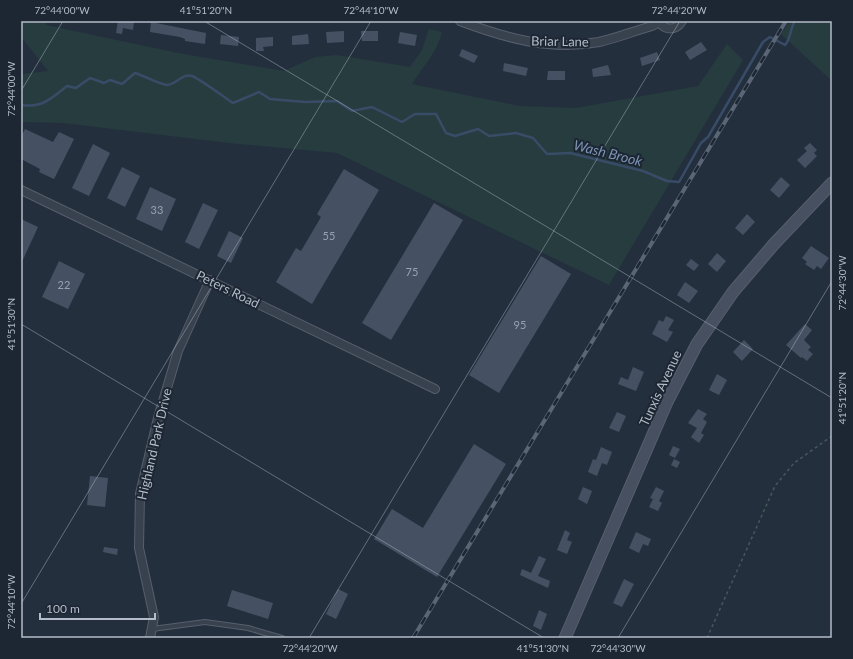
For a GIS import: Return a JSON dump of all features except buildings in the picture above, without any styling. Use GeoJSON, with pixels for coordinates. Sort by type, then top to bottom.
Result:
{"type":"FeatureCollection","features":[{"type":"Feature","properties":{"kind":"main road","name":"Tunxis Avenue"},"geometry":{"type":"LineString","coordinates":[[565,638],[668,402],[697,344],[733,292],[774,244],[832,183]]}},
{"type":"Feature","properties":{"kind":"street","name":"Briar Lane"},"geometry":{"type":"LineString","coordinates":[[460,21],[498,35],[540,44],[598,42],[652,26],[658,21],[663,27],[671,29],[679,25],[682,21]]}},
{"type":"Feature","properties":{"kind":"street","name":"Peters Road"},"geometry":{"type":"LineString","coordinates":[[21,190],[435,389]]}},
{"type":"Feature","properties":{"kind":"street","name":"Highland Park Drive"},"geometry":{"type":"LineString","coordinates":[[150,638],[154,616],[139,548],[140,494],[158,418],[178,351],[210,280]]}},
{"type":"Feature","properties":{"kind":"lane"},"geometry":{"type":"LineString","coordinates":[[151,629],[205,622],[248,628],[282,638]]}},
{"type":"Feature","properties":{"kind":"path"},"geometry":{"type":"LineString","coordinates":[[707,638],[775,486],[796,462],[832,436]]}},
{"type":"Feature","properties":{"kind":"green space"},"geometry":{"type":"Polygon","coordinates":[[[21,21],[46,21],[46,25],[178,53],[284,71],[315,57],[337,55],[410,67],[422,50],[429,29],[442,32],[440,40],[412,84],[520,106],[576,108],[698,86],[727,44],[743,60],[609,285],[337,153],[229,143],[63,123],[21,122],[21,74],[48,71],[21,37],[21,21]]]}},
{"type":"Feature","properties":{"kind":"green space"},"geometry":{"type":"Polygon","coordinates":[[[790,21],[832,21],[832,81],[781,34],[790,21]]]}},
{"type":"Feature","properties":{"kind":"waterway","name":"Wash Brook"},"geometry":{"type":"LineString","coordinates":[[21,105],[28,106],[41,104],[51,99],[67,86],[76,88],[90,78],[104,83],[110,80],[122,84],[135,73],[167,85],[185,76],[192,76],[233,103],[259,92],[270,99],[305,102],[337,101],[352,111],[372,107],[402,122],[415,114],[436,114],[446,133],[455,136],[478,129],[489,136],[516,133],[533,138],[547,154],[570,153],[643,171],[667,181],[679,182],[701,143],[708,137],[763,42],[770,37],[785,45],[795,21]]}},
{"type":"Feature","properties":{"kind":"railway"},"geometry":{"type":"LineString","coordinates":[[413,638],[786,21]]}}]}
